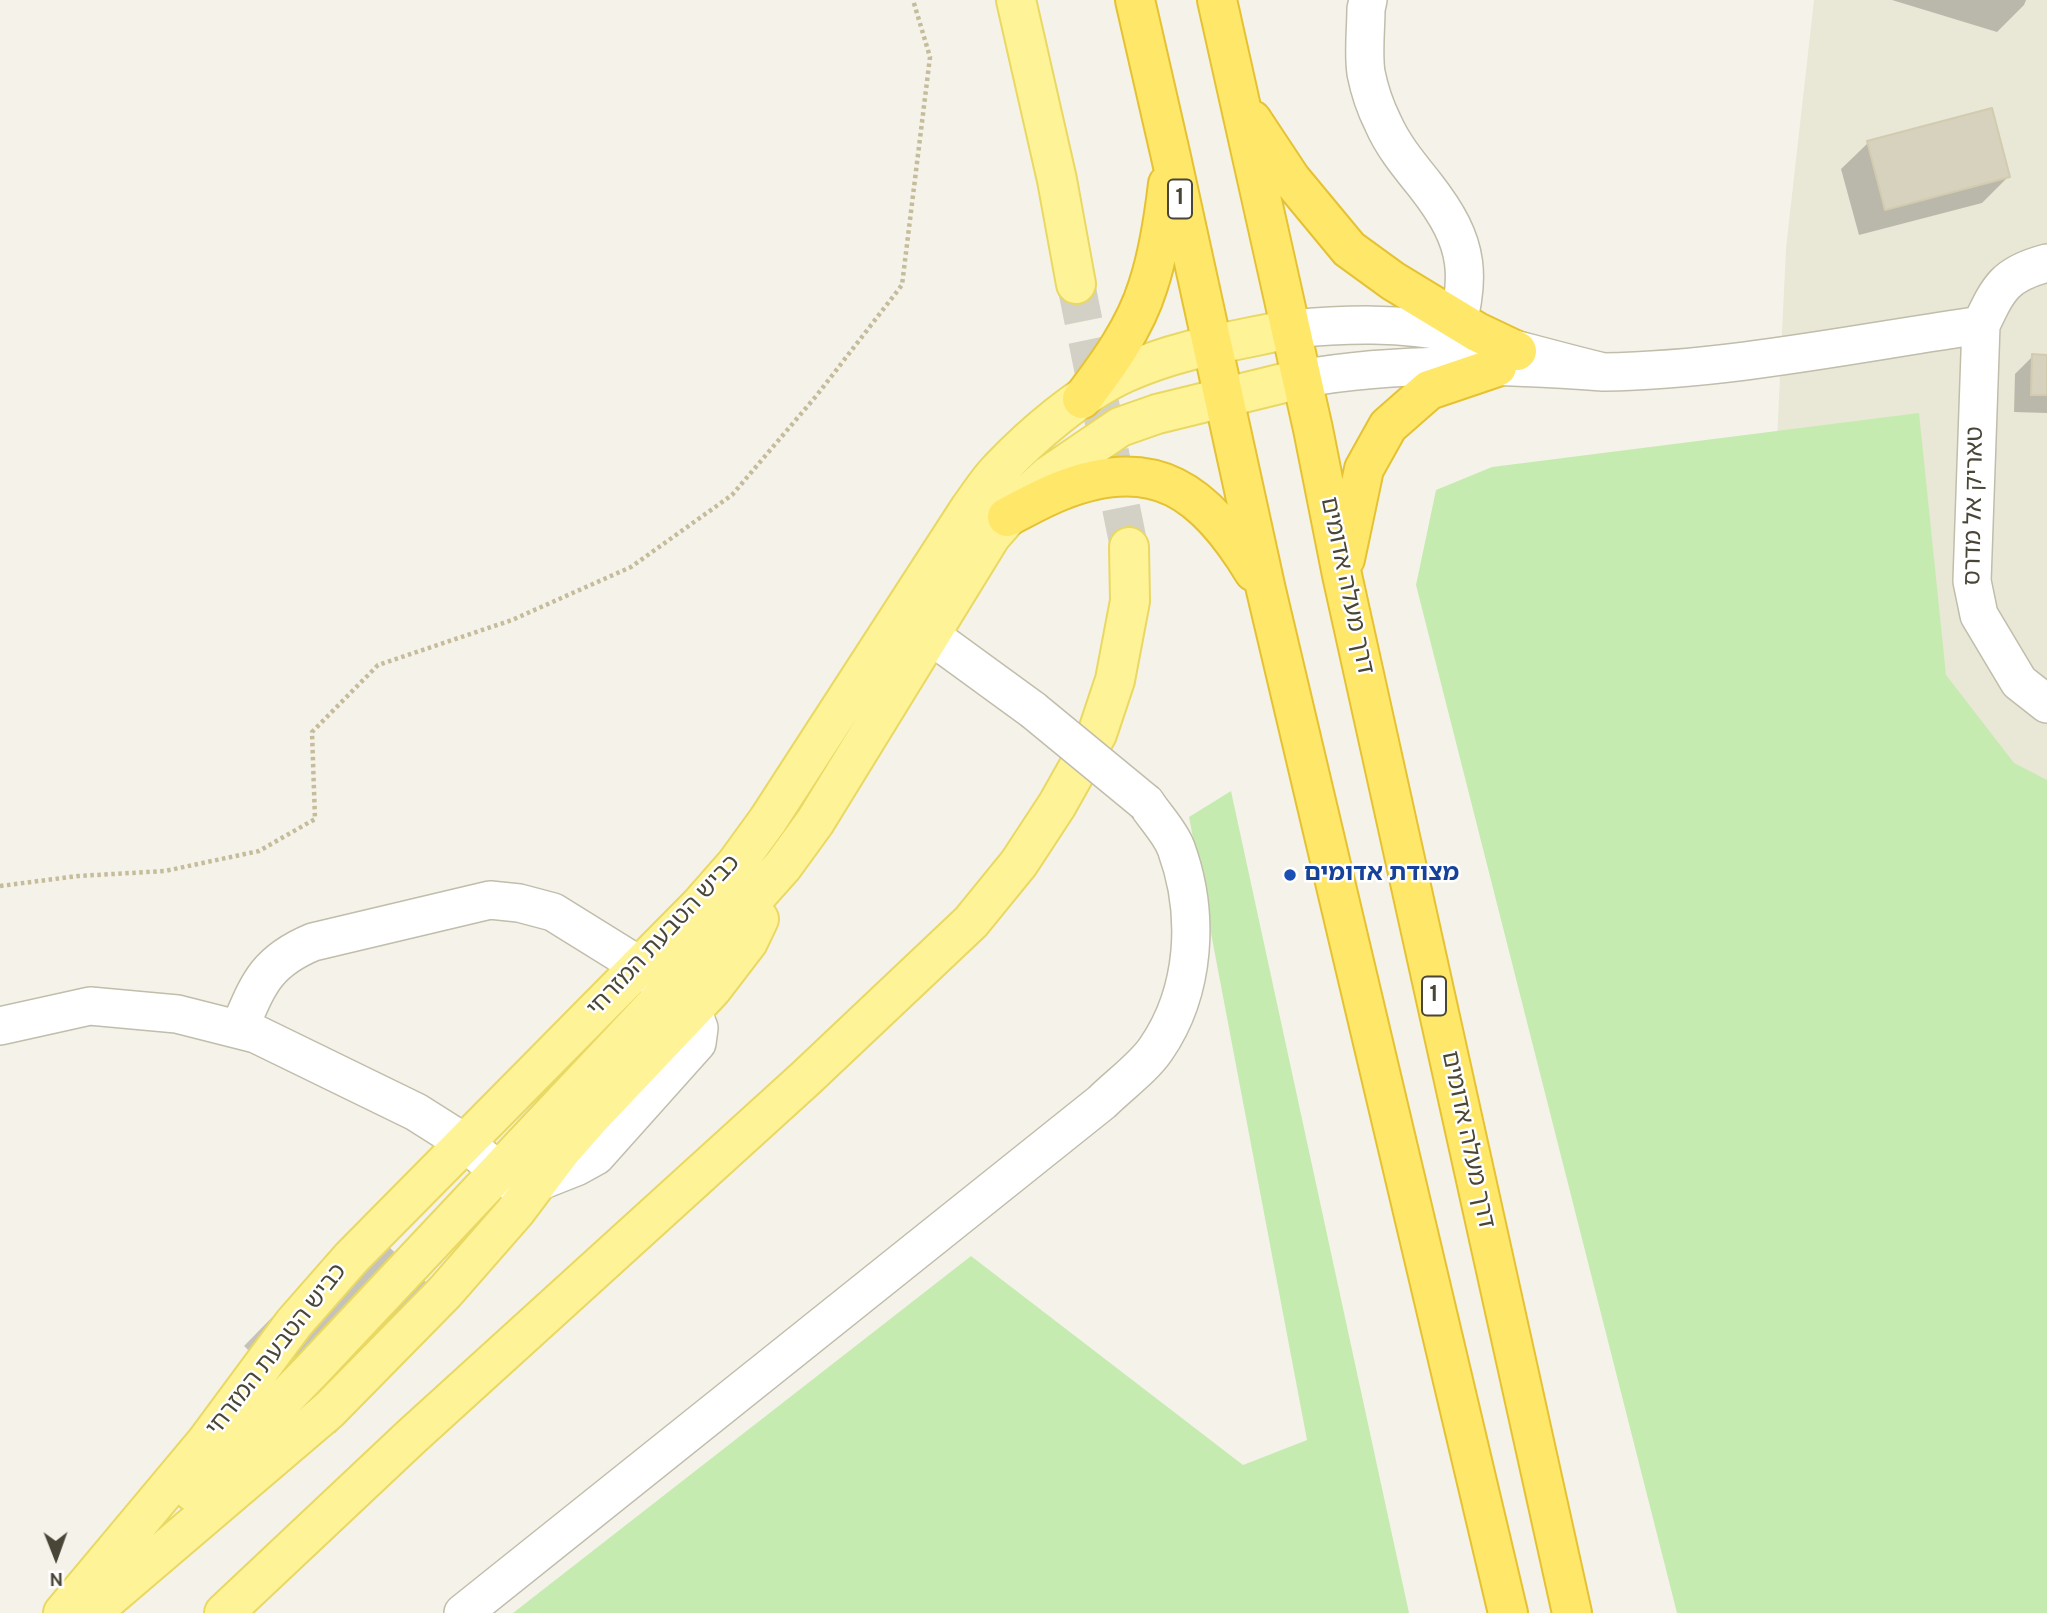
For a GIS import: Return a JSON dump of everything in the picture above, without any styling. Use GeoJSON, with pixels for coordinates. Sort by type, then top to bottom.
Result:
{"type":"FeatureCollection","features":[{"type":"Feature","properties":{"kind":"highway","name":"1"},"geometry":{"type":"LineString","coordinates":[[1135,0],[1266,590],[1508,1613]]}},
{"type":"Feature","properties":{"kind":"highway","name":"1"},"geometry":{"type":"LineString","coordinates":[[1217,0],[1300,379]]}},
{"type":"Feature","properties":{"kind":"highway"},"geometry":{"type":"LineString","coordinates":[[1238,99],[1291,179],[1349,249],[1393,281],[1447,353],[1507,359]]}},
{"type":"Feature","properties":{"kind":"highway"},"geometry":{"type":"LineString","coordinates":[[1082,399],[1113,358],[1148,287],[1162,233],[1171,158]]}},
{"type":"Feature","properties":{"kind":"highway"},"geometry":{"type":"LineString","coordinates":[[1447,353],[1507,359]]}},
{"type":"Feature","properties":{"kind":"highway"},"geometry":{"type":"LineString","coordinates":[[1342,575],[1364,469],[1388,426],[1447,353]]}},
{"type":"Feature","properties":{"kind":"highway","name":"דרך מעלה אדומים"},"geometry":{"type":"LineString","coordinates":[[1300,379],[1572,1613]]}},
{"type":"Feature","properties":{"kind":"highway"},"geometry":{"type":"LineString","coordinates":[[1007,517],[1060,491],[1093,480],[1123,475],[1166,483],[1201,503],[1239,546],[1266,590]]}},
{"type":"Feature","properties":{"kind":"main road"},"geometry":{"type":"LineString","coordinates":[[1016,0],[1057,180],[1076,284]]}},
{"type":"Feature","properties":{"kind":"main road","name":"כביש הטבעת המזרחי"},"geometry":{"type":"LineString","coordinates":[[76,1613],[312,1370],[499,1171],[681,1000],[712,989],[748,942],[789,857],[816,822],[970,508],[997,472],[1033,437],[1082,399],[1124,373],[1171,355],[1290,329]]}},
{"type":"Feature","properties":{"kind":"main road","name":"כביש הטבעת המזרחי"},"geometry":{"type":"LineString","coordinates":[[63,1613],[206,1442],[294,1323],[351,1258],[701,905],[736,864],[915,624],[1027,495],[1048,476],[1120,427],[1184,407],[1300,379]]}},
{"type":"Feature","properties":{"kind":"main road"},"geometry":{"type":"LineString","coordinates":[[224,1613],[422,1427],[806,1078],[971,922],[1019,863],[1097,734],[1115,680],[1130,601],[1129,548]]}},
{"type":"Feature","properties":{"kind":"main road"},"geometry":{"type":"LineString","coordinates":[[91,1613],[329,1410],[445,1292],[533,1189],[681,1000]]}},
{"type":"Feature","properties":{"kind":"street"},"geometry":{"type":"LineString","coordinates":[[1368,0],[1366,73],[1383,123],[1400,153],[1455,229],[1465,260],[1447,353]]}},
{"type":"Feature","properties":{"kind":"street"},"geometry":{"type":"LineString","coordinates":[[1507,359],[1603,372],[1654,371],[1981,325],[1997,292],[2021,270],[2047,263]]}},
{"type":"Feature","properties":{"kind":"street"},"geometry":{"type":"LineString","coordinates":[[1290,329],[1361,324],[1447,353]]}},
{"type":"Feature","properties":{"kind":"street","name":"טאריק אל מדרס"},"geometry":{"type":"LineString","coordinates":[[1981,325],[1972,581],[1979,615],[2012,671],[2019,682],[2047,704]]}},
{"type":"Feature","properties":{"kind":"street"},"geometry":{"type":"LineString","coordinates":[[1300,379],[1447,353]]}},
{"type":"Feature","properties":{"kind":"street"},"geometry":{"type":"LineString","coordinates":[[463,1613],[1102,1102],[1155,1051],[1177,1010],[1191,958],[1189,900],[1175,846],[1146,803],[1033,710],[915,624]]}},
{"type":"Feature","properties":{"kind":"street"},"geometry":{"type":"LineString","coordinates":[[239,1029],[258,983],[276,963],[294,950],[313,942],[490,900],[553,912],[640,966],[681,1000]]}},
{"type":"Feature","properties":{"kind":"street"},"geometry":{"type":"LineString","coordinates":[[0,1026],[90,1006],[177,1014],[256,1034],[416,1112],[464,1143],[499,1171],[533,1189]]}},
{"type":"Feature","properties":{"kind":"path"},"geometry":{"type":"LineString","coordinates":[[0,886],[78,876],[165,870],[260,850],[315,819],[312,732],[378,664],[512,620],[631,567],[732,495],[817,395],[902,285],[930,57],[913,0]]}},
{"type":"Feature","properties":{"kind":"shaded area"},"geometry":{"type":"Polygon","coordinates":[[[1814,0],[2047,0],[2047,1169],[1752,974],[1786,248],[1814,0]]]}},
{"type":"Feature","properties":{"kind":"green space"},"geometry":{"type":"Polygon","coordinates":[[[1919,413],[1946,675],[2014,763],[2047,780],[2047,1613],[1677,1613],[1416,585],[1436,490],[1492,467],[1919,413]]]}},
{"type":"Feature","properties":{"kind":"green space"},"geometry":{"type":"Polygon","coordinates":[[[1231,791],[1409,1613],[513,1613],[971,1256],[1243,1465],[1307,1440],[1189,817],[1231,791]]]}},
{"type":"Feature","properties":{"kind":"building"},"geometry":{"type":"Polygon","coordinates":[[[1992,108],[2010,177],[1885,210],[1867,141],[1992,108]]]}},
{"type":"Feature","properties":{"kind":"building"},"geometry":{"type":"Polygon","coordinates":[[[2032,354],[2047,355],[2047,395],[2031,395],[2032,354]]]}},
{"type":"Feature","properties":{"kind":"tunnel"},"geometry":{"type":"LineString","coordinates":[[1076,284],[1129,547]]}},
{"type":"Feature","properties":{"kind":"place","name":"מצודת אדומים"},"geometry":{"type":"Point","coordinates":[1290,875]}}]}
